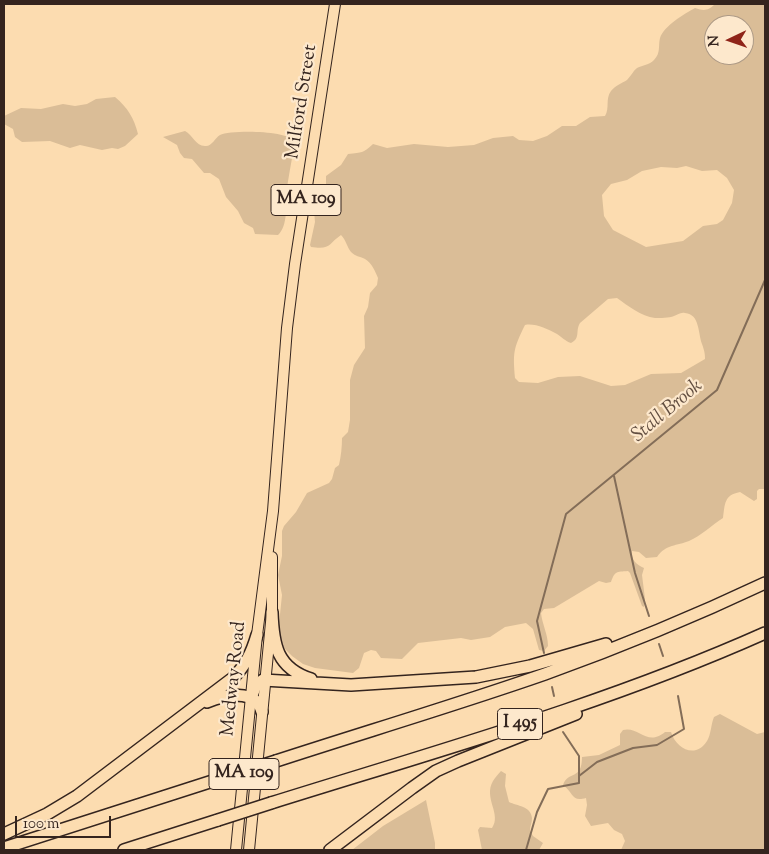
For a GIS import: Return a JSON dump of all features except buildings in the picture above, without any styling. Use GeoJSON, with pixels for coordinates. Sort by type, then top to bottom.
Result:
{"type":"FeatureCollection","features":[{"type":"Feature","properties":{"kind":"highway","name":"I 495"},"geometry":{"type":"LineString","coordinates":[[4,848],[524,681],[676,623],[765,584]]}},
{"type":"Feature","properties":{"kind":"highway"},"geometry":{"type":"LineString","coordinates":[[272,612],[275,643],[284,663],[293,671],[308,678],[337,685]]}},
{"type":"Feature","properties":{"kind":"highway"},"geometry":{"type":"LineString","coordinates":[[251,698],[256,685],[261,680],[368,685],[458,679],[500,673],[536,665],[676,623]]}},
{"type":"Feature","properties":{"kind":"highway","name":"I 495"},"geometry":{"type":"LineString","coordinates":[[124,850],[562,711],[672,673],[765,633]]}},
{"type":"Feature","properties":{"kind":"highway"},"geometry":{"type":"LineString","coordinates":[[4,834],[47,814],[77,796],[241,670],[249,657],[257,635]]}},
{"type":"Feature","properties":{"kind":"highway"},"geometry":{"type":"LineString","coordinates":[[330,850],[419,782],[442,768],[672,673]]}},
{"type":"Feature","properties":{"kind":"highway"},"geometry":{"type":"LineString","coordinates":[[190,710],[223,696],[238,695],[251,698],[258,703],[262,712]]}},
{"type":"Feature","properties":{"kind":"main road","name":"Milford Street"},"geometry":{"type":"LineString","coordinates":[[291,294],[335,4]]}},
{"type":"Feature","properties":{"kind":"main road","name":"Medway Road"},"geometry":{"type":"LineString","coordinates":[[236,850],[257,635],[273,511],[291,294]]}},
{"type":"Feature","properties":{"kind":"main road","name":"Medway Road"},"geometry":{"type":"LineString","coordinates":[[249,850],[272,612],[273,511]]}},
{"type":"Feature","properties":{"kind":"shaded area"},"geometry":{"type":"Polygon","coordinates":[[[715,4],[765,4],[765,489],[757,491],[757,499],[754,501],[740,492],[731,495],[726,501],[723,518],[698,536],[664,550],[657,557],[646,558],[639,552],[632,551],[632,557],[644,568],[642,575],[644,607],[628,571],[616,573],[611,582],[599,581],[554,608],[544,609],[541,613],[548,646],[544,651],[539,650],[533,629],[526,623],[505,627],[490,637],[418,643],[402,659],[381,658],[376,651],[371,650],[364,653],[359,668],[353,673],[315,668],[303,664],[284,648],[281,641],[279,624],[282,595],[278,575],[282,556],[282,531],[307,493],[329,483],[335,468],[339,465],[342,438],[348,432],[350,420],[350,380],[354,365],[365,348],[364,316],[368,307],[370,293],[377,285],[378,278],[370,263],[351,252],[341,235],[326,247],[311,247],[315,222],[314,211],[326,186],[326,176],[341,165],[348,154],[367,150],[373,144],[387,148],[414,144],[448,147],[474,145],[493,138],[513,136],[519,140],[533,141],[547,136],[562,126],[576,126],[590,117],[605,116],[608,97],[611,91],[627,80],[637,68],[654,60],[658,52],[660,38],[666,29],[680,17],[695,8],[701,10],[708,9],[715,4]],[[686,166],[677,168],[661,167],[642,171],[627,180],[611,184],[602,195],[604,216],[613,230],[646,247],[683,241],[703,226],[717,224],[723,220],[732,203],[734,190],[727,178],[717,170],[702,171],[686,166]],[[617,298],[608,299],[580,323],[577,337],[571,343],[545,328],[525,325],[515,351],[515,378],[519,382],[538,383],[558,377],[580,376],[611,386],[625,385],[651,374],[681,373],[705,359],[698,325],[690,314],[682,313],[670,317],[650,317],[640,313],[617,298]]]}},
{"type":"Feature","properties":{"kind":"shaded area"},"geometry":{"type":"Polygon","coordinates":[[[115,97],[130,114],[138,134],[125,146],[118,149],[102,150],[80,145],[70,148],[50,141],[22,142],[15,137],[13,129],[4,124],[4,116],[21,108],[41,109],[63,104],[75,106],[87,104],[96,99],[115,97]]]}},
{"type":"Feature","properties":{"kind":"shaded area"},"geometry":{"type":"Polygon","coordinates":[[[185,131],[197,143],[203,146],[210,145],[220,135],[236,132],[271,133],[290,138],[294,142],[287,187],[285,221],[278,235],[255,234],[253,228],[244,223],[238,211],[226,197],[219,179],[210,173],[204,173],[192,159],[184,158],[177,145],[163,137],[185,131]]]}},
{"type":"Feature","properties":{"kind":"shaded area"},"geometry":{"type":"Polygon","coordinates":[[[720,714],[757,734],[765,732],[765,850],[621,850],[625,841],[622,834],[614,830],[608,823],[591,826],[585,816],[586,798],[575,798],[563,785],[565,780],[580,769],[582,757],[599,755],[620,745],[620,734],[623,730],[634,731],[648,737],[671,732],[677,743],[692,751],[697,750],[707,741],[714,717],[720,714]]]}},
{"type":"Feature","properties":{"kind":"shaded area"},"geometry":{"type":"Polygon","coordinates":[[[501,771],[506,774],[505,786],[509,802],[523,807],[531,814],[530,831],[533,836],[543,843],[539,850],[482,850],[478,830],[480,827],[492,828],[495,823],[490,787],[501,771]]]}},
{"type":"Feature","properties":{"kind":"shaded area"},"geometry":{"type":"Polygon","coordinates":[[[426,800],[435,850],[352,850],[383,826],[426,800]]]}},
{"type":"Feature","properties":{"kind":"waterway","name":"Stall Brook"},"geometry":{"type":"LineString","coordinates":[[544,653],[537,621],[566,514],[717,390],[765,280]]}},
{"type":"Feature","properties":{"kind":"waterway","name":"Stall Brook"},"geometry":{"type":"LineString","coordinates":[[614,476],[635,573],[649,616]]}},
{"type":"Feature","properties":{"kind":"waterway","name":"Stall Brook"},"geometry":{"type":"LineString","coordinates":[[659,644],[663,656]]}},
{"type":"Feature","properties":{"kind":"waterway","name":"Stall Brook"},"geometry":{"type":"LineString","coordinates":[[552,687],[554,696]]}},
{"type":"Feature","properties":{"kind":"waterway","name":"Stall Brook"},"geometry":{"type":"LineString","coordinates":[[579,776],[597,762],[633,748],[657,745],[684,729],[678,696]]}},
{"type":"Feature","properties":{"kind":"waterway","name":"Stall Brook"},"geometry":{"type":"LineString","coordinates":[[526,850],[537,812],[548,789],[579,783],[579,756],[563,732]]}}]}
